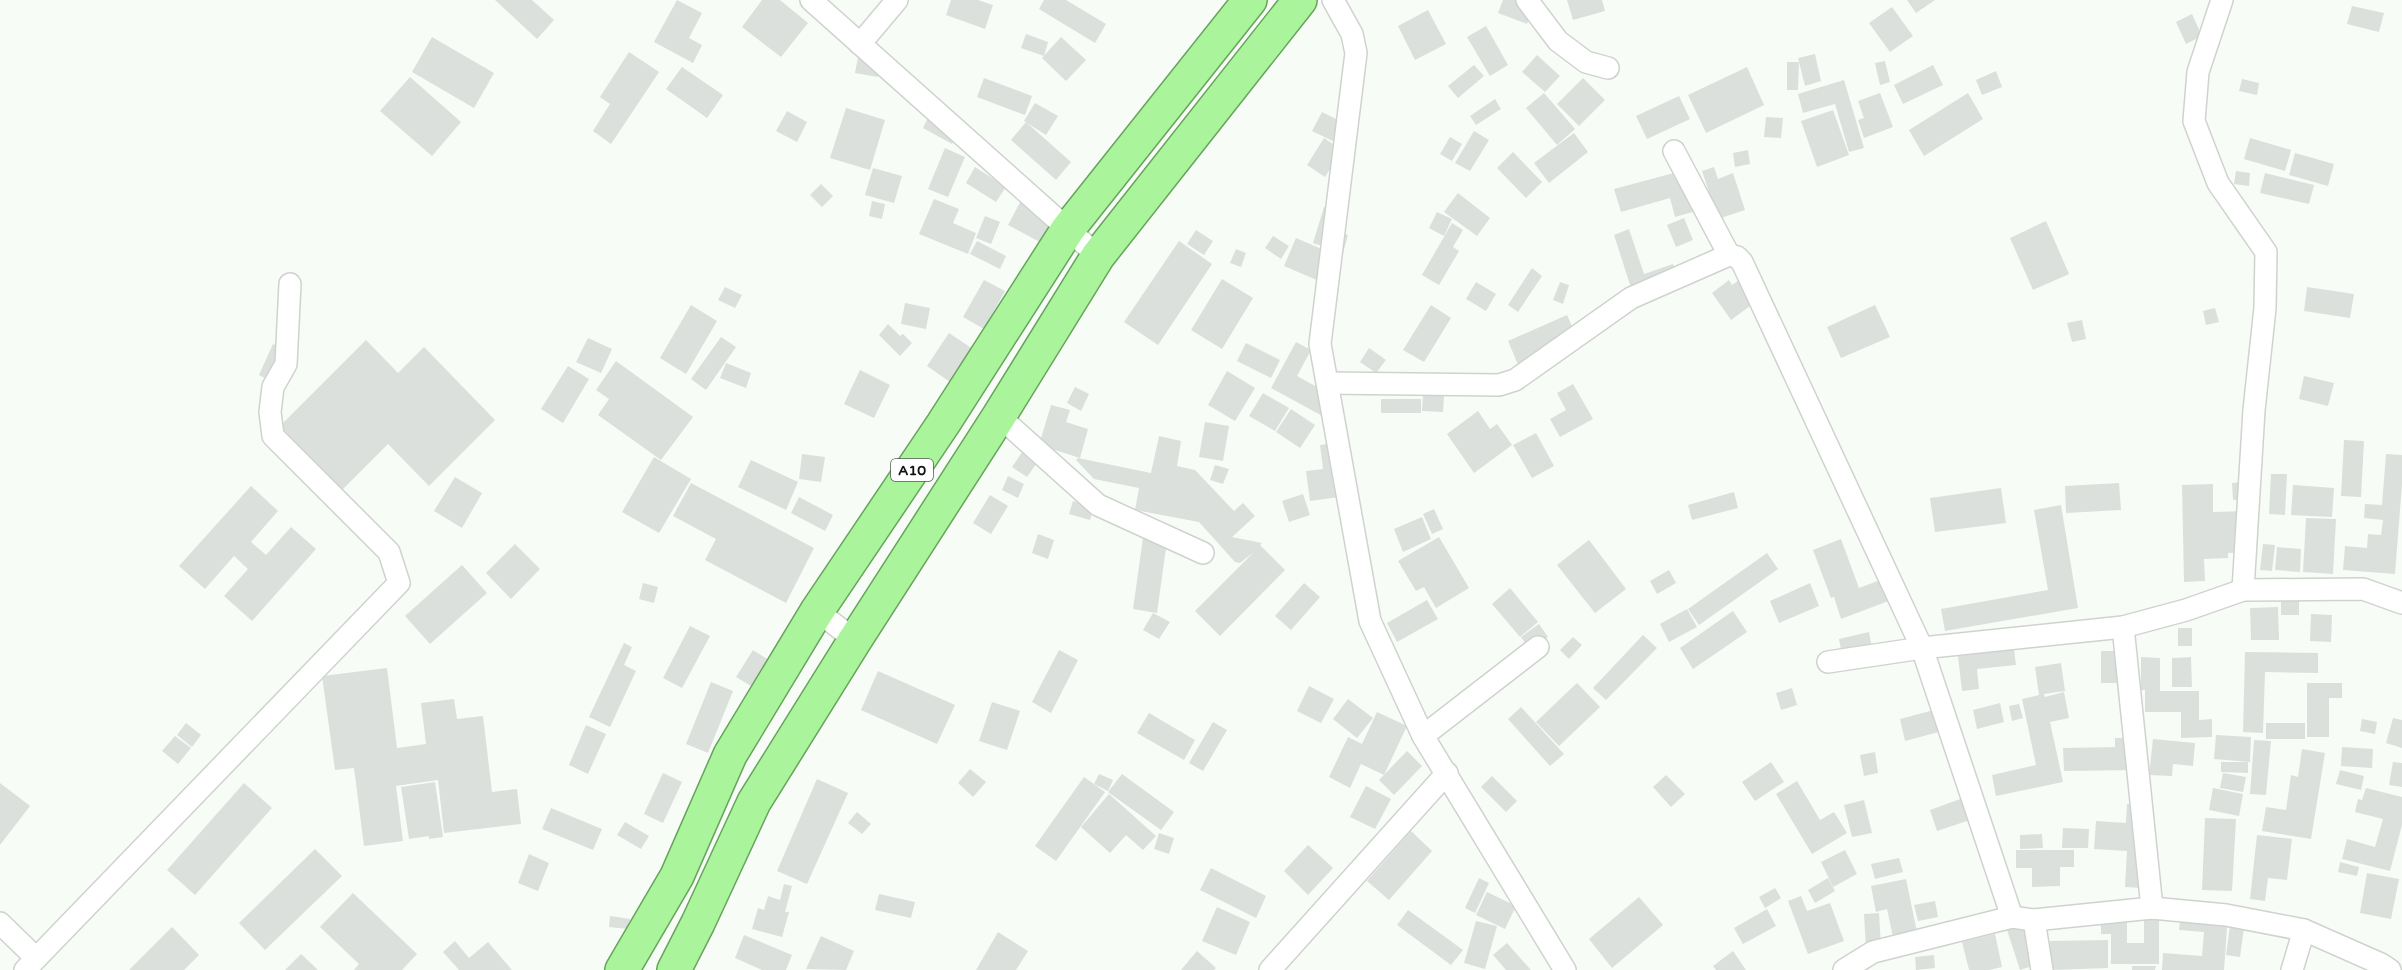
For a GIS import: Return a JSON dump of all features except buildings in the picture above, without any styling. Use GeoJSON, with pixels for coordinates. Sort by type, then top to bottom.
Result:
{"type":"FeatureCollection","features":[{"type":"Feature","properties":{"kind":"highway","name":"A10"},"geometry":{"type":"LineString","coordinates":[[622,970],[676,876],[730,755],[817,611],[943,424],[1068,229],[1250,0]]}},
{"type":"Feature","properties":{"kind":"highway","name":"A10"},"geometry":{"type":"LineString","coordinates":[[674,970],[754,802],[1098,256],[1300,0]]}},
{"type":"Feature","properties":{"kind":"street"},"geometry":{"type":"LineString","coordinates":[[811,0],[1098,256]]}},
{"type":"Feature","properties":{"kind":"street"},"geometry":{"type":"LineString","coordinates":[[860,44],[897,0]]}},
{"type":"Feature","properties":{"kind":"street"},"geometry":{"type":"LineString","coordinates":[[1333,0],[1352,34],[1356,53],[1320,344],[1370,621],[1422,736],[1447,773],[1565,970]]}},
{"type":"Feature","properties":{"kind":"street"},"geometry":{"type":"LineString","coordinates":[[1527,0],[1558,41],[1586,62],[1608,68]]}},
{"type":"Feature","properties":{"kind":"street"},"geometry":{"type":"LineString","coordinates":[[2222,0],[2198,72],[2194,121],[2218,183],[2266,252],[2265,309],[2254,410],[2242,590]]}},
{"type":"Feature","properties":{"kind":"street"},"geometry":{"type":"LineString","coordinates":[[1674,151],[1730,255]]}},
{"type":"Feature","properties":{"kind":"street"},"geometry":{"type":"LineString","coordinates":[[1328,383],[1499,385],[1515,380],[1631,298],[1730,255],[1737,257],[1742,262],[1922,648],[2012,917]]}},
{"type":"Feature","properties":{"kind":"street"},"geometry":{"type":"LineString","coordinates":[[0,923],[30,964],[399,583],[389,552],[273,436],[270,412],[273,387],[286,363],[291,284]]}},
{"type":"Feature","properties":{"kind":"street"},"geometry":{"type":"LineString","coordinates":[[999,416],[1098,505],[1203,554]]}},
{"type":"Feature","properties":{"kind":"street"},"geometry":{"type":"LineString","coordinates":[[1828,662],[1922,648],[2123,627],[2186,610],[2242,590],[2363,589],[2402,603]]}},
{"type":"Feature","properties":{"kind":"street"},"geometry":{"type":"LineString","coordinates":[[817,611],[855,640]]}},
{"type":"Feature","properties":{"kind":"street"},"geometry":{"type":"LineString","coordinates":[[2123,627],[2152,908]]}},
{"type":"Feature","properties":{"kind":"street"},"geometry":{"type":"LineString","coordinates":[[1422,736],[1538,647]]}},
{"type":"Feature","properties":{"kind":"street"},"geometry":{"type":"LineString","coordinates":[[1270,970],[1447,773]]}},
{"type":"Feature","properties":{"kind":"street"},"geometry":{"type":"LineString","coordinates":[[1844,970],[2012,917],[2034,920],[2152,908],[2226,915],[2304,930],[2390,970]]}},
{"type":"Feature","properties":{"kind":"street"},"geometry":{"type":"LineString","coordinates":[[2034,920],[2042,970]]}},
{"type":"Feature","properties":{"kind":"street"},"geometry":{"type":"LineString","coordinates":[[2292,970],[2304,930]]}}]}
